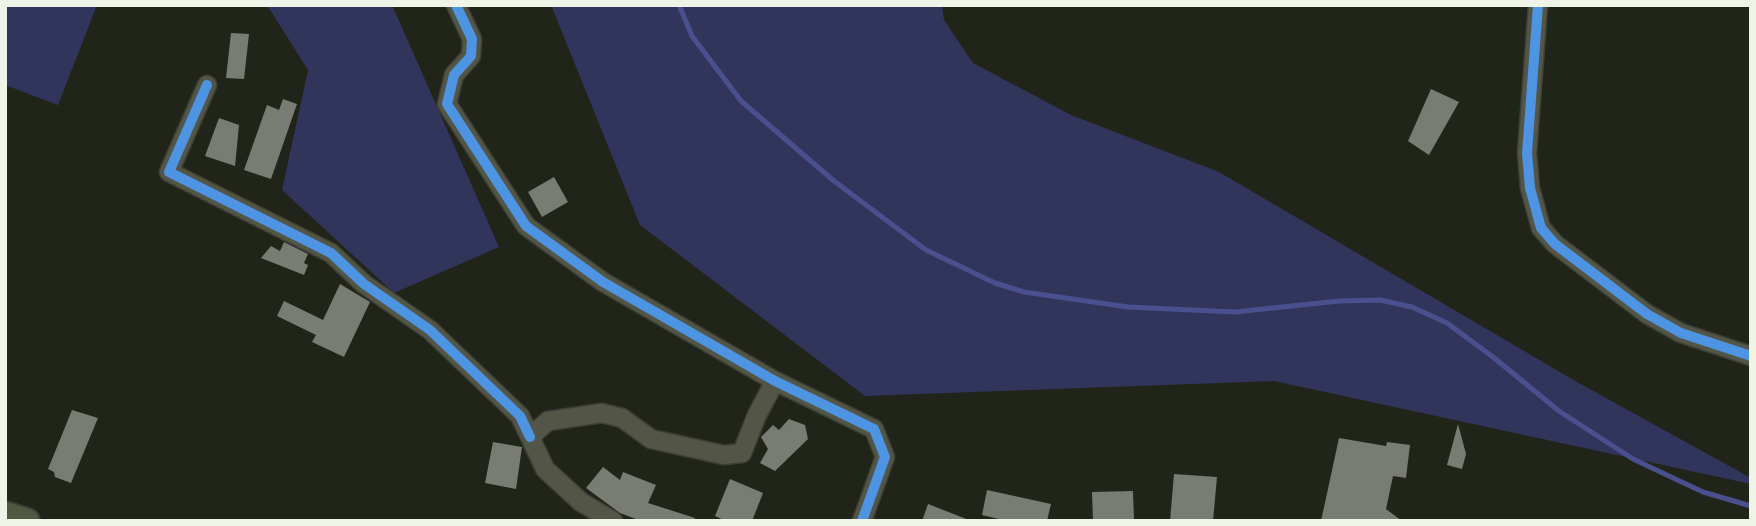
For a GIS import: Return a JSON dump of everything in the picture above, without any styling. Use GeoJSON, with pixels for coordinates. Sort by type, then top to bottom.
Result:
{"type":"FeatureCollection","features":[{"type":"Feature","properties":{"kind":"main road"},"geometry":{"type":"LineString","coordinates":[[5,514],[27,521]]}},
{"type":"Feature","properties":{"kind":"street"},"geometry":{"type":"LineString","coordinates":[[456,5],[472,39],[471,56],[454,75],[447,104],[526,226],[603,282],[775,380],[874,429],[885,457],[862,521]]}},
{"type":"Feature","properties":{"kind":"street"},"geometry":{"type":"LineString","coordinates":[[1538,5],[1527,153],[1530,188],[1541,228],[1555,244],[1647,314],[1681,333],[1751,356]]}},
{"type":"Feature","properties":{"kind":"street"},"geometry":{"type":"LineString","coordinates":[[207,85],[169,173],[331,253],[364,284],[430,330],[520,416],[545,469],[581,502],[613,521]]}},
{"type":"Feature","properties":{"kind":"street"},"geometry":{"type":"LineString","coordinates":[[530,438],[548,421],[602,413],[622,418],[651,439],[724,456],[742,453],[775,380]]}},
{"type":"Feature","properties":{"kind":"shaded area"},"geometry":{"type":"Polygon","coordinates":[[[5,5],[97,5],[58,105],[5,85],[5,5]]]}},
{"type":"Feature","properties":{"kind":"shaded area"},"geometry":{"type":"Polygon","coordinates":[[[267,5],[392,5],[499,247],[394,293],[282,190],[308,70],[267,5]]]}},
{"type":"Feature","properties":{"kind":"shaded area"},"geometry":{"type":"Polygon","coordinates":[[[551,5],[942,5],[944,20],[973,63],[1071,115],[1219,172],[1577,382],[1751,478],[1751,484],[1274,381],[865,396],[640,225],[551,5]]]}},
{"type":"Feature","properties":{"kind":"building"},"geometry":{"type":"Polygon","coordinates":[[[231,33],[249,34],[244,79],[226,78],[231,33]]]}},
{"type":"Feature","properties":{"kind":"building"},"geometry":{"type":"Polygon","coordinates":[[[1431,89],[1459,102],[1429,155],[1408,141],[1431,89]]]}},
{"type":"Feature","properties":{"kind":"building"},"geometry":{"type":"Polygon","coordinates":[[[283,99],[297,104],[271,179],[244,170],[267,105],[279,110],[283,99]]]}},
{"type":"Feature","properties":{"kind":"building"},"geometry":{"type":"Polygon","coordinates":[[[219,118],[239,125],[235,166],[205,156],[219,118]]]}},
{"type":"Feature","properties":{"kind":"building"},"geometry":{"type":"Polygon","coordinates":[[[554,177],[568,202],[542,217],[528,192],[554,177]]]}},
{"type":"Feature","properties":{"kind":"building"},"geometry":{"type":"Polygon","coordinates":[[[284,242],[308,254],[304,263],[308,265],[304,275],[261,258],[271,246],[280,251],[284,242]]]}},
{"type":"Feature","properties":{"kind":"building"},"geometry":{"type":"Polygon","coordinates":[[[340,284],[370,302],[344,357],[312,342],[316,335],[277,316],[284,301],[323,320],[340,284]]]}},
{"type":"Feature","properties":{"kind":"building"},"geometry":{"type":"Polygon","coordinates":[[[72,410],[98,418],[71,483],[55,477],[54,472],[48,469],[72,410]]]}},
{"type":"Feature","properties":{"kind":"building"},"geometry":{"type":"Polygon","coordinates":[[[789,419],[805,425],[808,439],[775,471],[760,463],[768,449],[761,437],[773,425],[779,430],[789,419]]]}},
{"type":"Feature","properties":{"kind":"building"},"geometry":{"type":"Polygon","coordinates":[[[1458,424],[1466,454],[1462,469],[1447,465],[1458,424]]]}},
{"type":"Feature","properties":{"kind":"building"},"geometry":{"type":"Polygon","coordinates":[[[1339,438],[1386,446],[1387,442],[1410,445],[1406,478],[1393,476],[1386,509],[1402,521],[1321,521],[1339,438]]]}},
{"type":"Feature","properties":{"kind":"building"},"geometry":{"type":"Polygon","coordinates":[[[493,442],[522,447],[516,489],[485,483],[493,442]]]}},
{"type":"Feature","properties":{"kind":"building"},"geometry":{"type":"Polygon","coordinates":[[[603,467],[620,480],[623,472],[656,485],[648,503],[695,518],[694,521],[641,521],[620,513],[586,488],[603,467]]]}},
{"type":"Feature","properties":{"kind":"building"},"geometry":{"type":"Polygon","coordinates":[[[1174,474],[1217,477],[1213,521],[1170,521],[1174,474]]]}},
{"type":"Feature","properties":{"kind":"building"},"geometry":{"type":"Polygon","coordinates":[[[730,479],[763,493],[752,521],[726,521],[715,516],[730,479]]]}},
{"type":"Feature","properties":{"kind":"building"},"geometry":{"type":"Polygon","coordinates":[[[987,490],[1051,504],[1047,521],[1007,521],[982,515],[987,490]]]}},
{"type":"Feature","properties":{"kind":"building"},"geometry":{"type":"Polygon","coordinates":[[[1133,491],[1134,521],[1093,521],[1092,492],[1133,491]]]}},
{"type":"Feature","properties":{"kind":"building"},"geometry":{"type":"Polygon","coordinates":[[[928,504],[969,520],[969,521],[922,521],[928,504]]]}},
{"type":"Feature","properties":{"kind":"waterway"},"geometry":{"type":"LineString","coordinates":[[679,5],[692,36],[741,101],[834,181],[926,250],[995,283],[1024,292],[1128,307],[1235,312],[1339,301],[1380,300],[1412,307],[1447,323],[1559,411],[1633,459],[1703,492],[1751,506]]}},
{"type":"Feature","properties":{"kind":"cycle path"},"geometry":{"type":"LineString","coordinates":[[456,5],[472,39],[471,56],[454,75],[447,104],[526,226],[603,282],[775,381],[874,429],[885,457],[862,521]]}},
{"type":"Feature","properties":{"kind":"cycle path"},"geometry":{"type":"LineString","coordinates":[[1538,5],[1527,153],[1530,188],[1541,228],[1555,244],[1647,314],[1681,333],[1751,356]]}},
{"type":"Feature","properties":{"kind":"cycle path"},"geometry":{"type":"LineString","coordinates":[[207,85],[169,172],[331,253],[364,284],[430,330],[520,416],[530,437]]}}]}
